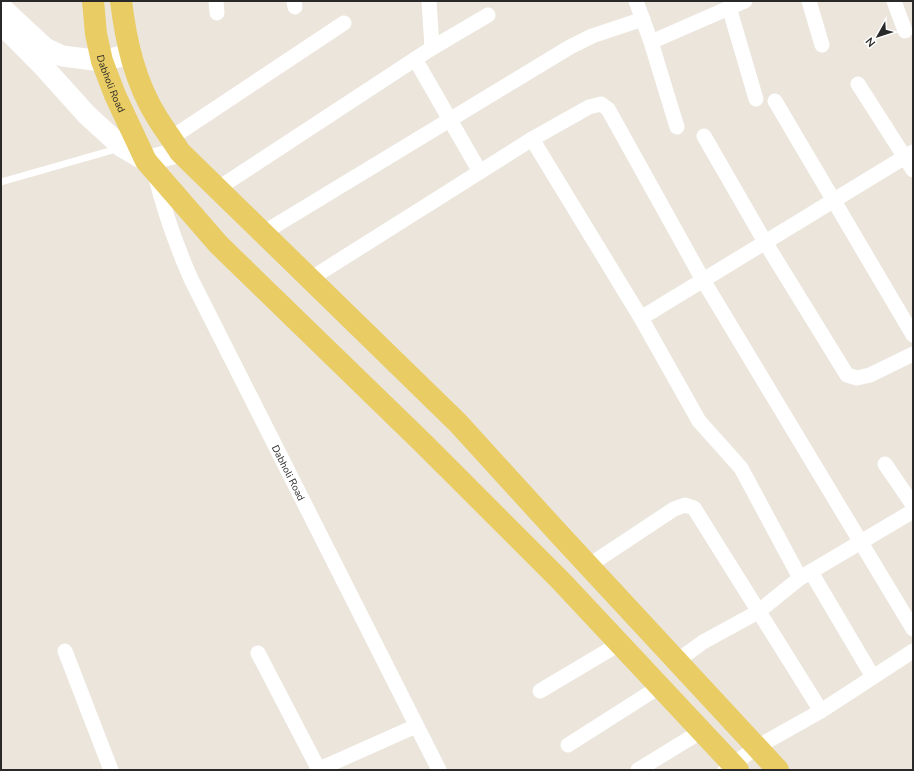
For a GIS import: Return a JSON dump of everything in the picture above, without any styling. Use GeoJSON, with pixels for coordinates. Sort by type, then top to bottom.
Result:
{"type":"FeatureCollection","features":[{"type":"Feature","properties":{"kind":"main road","name":"Dabholi Road"},"geometry":{"type":"LineString","coordinates":[[93,1],[96,34],[102,61],[115,95],[150,165]]}},
{"type":"Feature","properties":{"kind":"main road"},"geometry":{"type":"LineString","coordinates":[[121,1],[130,54],[145,94],[157,118],[176,145],[217,189],[458,423],[588,566],[778,770]]}},
{"type":"Feature","properties":{"kind":"main road"},"geometry":{"type":"LineString","coordinates":[[150,165],[219,245],[423,443],[562,581],[732,768]]}},
{"type":"Feature","properties":{"kind":"street"},"geometry":{"type":"LineString","coordinates":[[429,1],[432,48]]}},
{"type":"Feature","properties":{"kind":"street"},"geometry":{"type":"LineString","coordinates":[[636,1],[651,42],[677,127]]}},
{"type":"Feature","properties":{"kind":"street"},"geometry":{"type":"LineString","coordinates":[[651,42],[745,1]]}},
{"type":"Feature","properties":{"kind":"street"},"geometry":{"type":"LineString","coordinates":[[809,1],[822,45]]}},
{"type":"Feature","properties":{"kind":"street"},"geometry":{"type":"LineString","coordinates":[[894,1],[905,31]]}},
{"type":"Feature","properties":{"kind":"street"},"geometry":{"type":"LineString","coordinates":[[1,7],[45,48],[62,56],[102,61],[130,54]]}},
{"type":"Feature","properties":{"kind":"street"},"geometry":{"type":"LineString","coordinates":[[729,7],[756,99]]}},
{"type":"Feature","properties":{"kind":"street"},"geometry":{"type":"LineString","coordinates":[[217,189],[415,58],[488,15]]}},
{"type":"Feature","properties":{"kind":"street"},"geometry":{"type":"LineString","coordinates":[[263,233],[570,47],[592,36],[643,19]]}},
{"type":"Feature","properties":{"kind":"street"},"geometry":{"type":"LineString","coordinates":[[1,24],[42,64],[87,114],[122,147],[150,165],[344,23]]}},
{"type":"Feature","properties":{"kind":"street"},"geometry":{"type":"LineString","coordinates":[[415,58],[480,172]]}},
{"type":"Feature","properties":{"kind":"street"},"geometry":{"type":"LineString","coordinates":[[641,318],[834,200],[910,160],[858,84]]}},
{"type":"Feature","properties":{"kind":"street"},"geometry":{"type":"LineString","coordinates":[[774,101],[913,335]]}},
{"type":"Feature","properties":{"kind":"street"},"geometry":{"type":"LineString","coordinates":[[310,279],[532,139],[589,107],[600,104],[608,109],[703,280],[913,629]]}},
{"type":"Feature","properties":{"kind":"street"},"geometry":{"type":"LineString","coordinates":[[704,136],[765,242],[847,375],[857,378],[870,375],[913,354]]}},
{"type":"Feature","properties":{"kind":"street"},"geometry":{"type":"LineString","coordinates":[[532,139],[641,318],[699,421],[741,468],[806,575],[873,677]]}},
{"type":"Feature","properties":{"kind":"street","name":"Dabholi Road"},"geometry":{"type":"LineString","coordinates":[[150,165],[176,246],[191,279],[439,770]]}},
{"type":"Feature","properties":{"kind":"street"},"geometry":{"type":"LineString","coordinates":[[885,464],[913,505]]}},
{"type":"Feature","properties":{"kind":"street"},"geometry":{"type":"LineString","coordinates":[[588,566],[674,509],[685,505],[694,508],[821,711]]}},
{"type":"Feature","properties":{"kind":"street"},"geometry":{"type":"LineString","coordinates":[[677,661],[703,642],[758,612],[806,575],[913,511]]}},
{"type":"Feature","properties":{"kind":"street"},"geometry":{"type":"LineString","coordinates":[[540,691],[619,644]]}},
{"type":"Feature","properties":{"kind":"street"},"geometry":{"type":"LineString","coordinates":[[65,651],[111,770]]}},
{"type":"Feature","properties":{"kind":"street"},"geometry":{"type":"LineString","coordinates":[[732,768],[757,747],[821,711],[913,651]]}},
{"type":"Feature","properties":{"kind":"street"},"geometry":{"type":"LineString","coordinates":[[258,653],[318,770],[416,726]]}},
{"type":"Feature","properties":{"kind":"street"},"geometry":{"type":"LineString","coordinates":[[568,745],[659,687]]}},
{"type":"Feature","properties":{"kind":"street"},"geometry":{"type":"LineString","coordinates":[[638,770],[700,732]]}},
{"type":"Feature","properties":{"kind":"lane"},"geometry":{"type":"LineString","coordinates":[[1,182],[122,147]]}}]}
